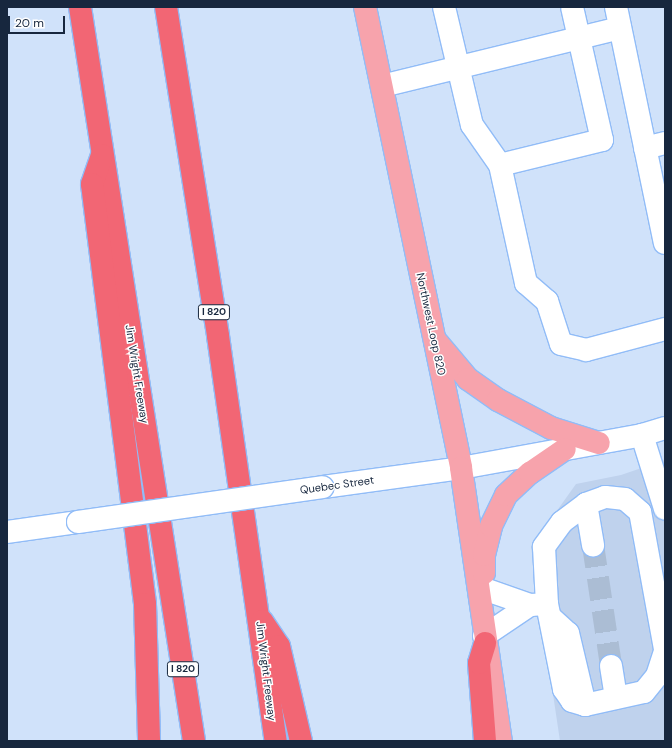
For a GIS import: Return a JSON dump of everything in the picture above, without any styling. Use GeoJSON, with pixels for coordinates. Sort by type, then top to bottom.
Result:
{"type":"FeatureCollection","features":[{"type":"Feature","properties":{"kind":"highway","name":"Jim Wright Freeway"},"geometry":{"type":"LineString","coordinates":[[80,7],[194,741]]}},
{"type":"Feature","properties":{"kind":"highway","name":"Jim Wright Freeway"},"geometry":{"type":"LineString","coordinates":[[166,7],[260,616],[276,741]]}},
{"type":"Feature","properties":{"kind":"highway"},"geometry":{"type":"LineString","coordinates":[[103,152],[92,184],[145,604],[150,741]]}},
{"type":"Feature","properties":{"kind":"highway"},"geometry":{"type":"LineString","coordinates":[[260,616],[279,646],[302,741]]}},
{"type":"Feature","properties":{"kind":"highway"},"geometry":{"type":"LineString","coordinates":[[484,636],[479,663],[485,741]]}},
{"type":"Feature","properties":{"kind":"main road","name":"Northwest Loop 820"},"geometry":{"type":"LineString","coordinates":[[365,7],[461,468],[484,636]]}},
{"type":"Feature","properties":{"kind":"main road"},"geometry":{"type":"LineString","coordinates":[[434,339],[468,379],[498,400],[551,428],[599,443]]}},
{"type":"Feature","properties":{"kind":"main road"},"geometry":{"type":"LineString","coordinates":[[501,741],[484,636],[484,555],[491,526],[506,495],[530,473],[565,449]]}},
{"type":"Feature","properties":{"kind":"street"},"geometry":{"type":"LineString","coordinates":[[444,7],[472,124],[500,165],[526,283],[547,301],[561,344],[586,350],[665,329]]}},
{"type":"Feature","properties":{"kind":"street"},"geometry":{"type":"LineString","coordinates":[[500,165],[602,140],[572,7]]}},
{"type":"Feature","properties":{"kind":"street"},"geometry":{"type":"LineString","coordinates":[[616,7],[620,28],[655,145],[665,243]]}},
{"type":"Feature","properties":{"kind":"street"},"geometry":{"type":"LineString","coordinates":[[382,86],[578,37],[620,28]]}},
{"type":"Feature","properties":{"kind":"street","name":"Quebec Street"},"geometry":{"type":"LineString","coordinates":[[7,532],[461,468],[642,435],[665,428]]}},
{"type":"Feature","properties":{"kind":"street"},"geometry":{"type":"LineString","coordinates":[[642,435],[665,509]]}},
{"type":"Feature","properties":{"kind":"street"},"geometry":{"type":"LineString","coordinates":[[665,649],[660,593],[640,512],[625,499],[605,497],[586,504],[562,522],[544,548],[542,608],[564,689],[572,701],[585,705],[644,692],[657,676],[665,652]]}},
{"type":"Feature","properties":{"kind":"street"},"geometry":{"type":"LineString","coordinates":[[586,504],[593,545]]}},
{"type":"Feature","properties":{"kind":"street"},"geometry":{"type":"LineString","coordinates":[[484,589],[542,608]]}},
{"type":"Feature","properties":{"kind":"street"},"geometry":{"type":"LineString","coordinates":[[484,636],[542,608]]}},
{"type":"Feature","properties":{"kind":"street"},"geometry":{"type":"LineString","coordinates":[[611,666],[616,698]]}},
{"type":"Feature","properties":{"kind":"shaded area"},"geometry":{"type":"Polygon","coordinates":[[[665,460],[665,741],[560,741],[531,547],[576,484],[621,475],[665,460]]]}},
{"type":"Feature","properties":{"kind":"tunnel"},"geometry":{"type":"LineString","coordinates":[[593,545],[611,666]]}}]}
